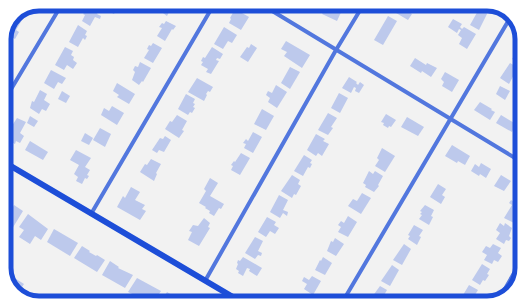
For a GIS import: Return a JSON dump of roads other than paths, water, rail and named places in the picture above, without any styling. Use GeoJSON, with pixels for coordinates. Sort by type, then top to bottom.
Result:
{"type":"FeatureCollection","features":[{"type":"Feature","properties":{"kind":"main road"},"geometry":{"type":"LineString","coordinates":[[11,166],[231,296]]}},
{"type":"Feature","properties":{"kind":"street"},"geometry":{"type":"LineString","coordinates":[[11,90],[58,11]]}},
{"type":"Feature","properties":{"kind":"street"},"geometry":{"type":"LineString","coordinates":[[91,214],[210,11]]}},
{"type":"Feature","properties":{"kind":"street"},"geometry":{"type":"LineString","coordinates":[[272,11],[515,158]]}},
{"type":"Feature","properties":{"kind":"street"},"geometry":{"type":"LineString","coordinates":[[205,281],[360,11]]}},
{"type":"Feature","properties":{"kind":"street"},"geometry":{"type":"LineString","coordinates":[[347,296],[508,21]]}},
{"type":"Feature","properties":{"kind":"street"},"geometry":{"type":"LineString","coordinates":[[505,289],[514,274]]}}]}
